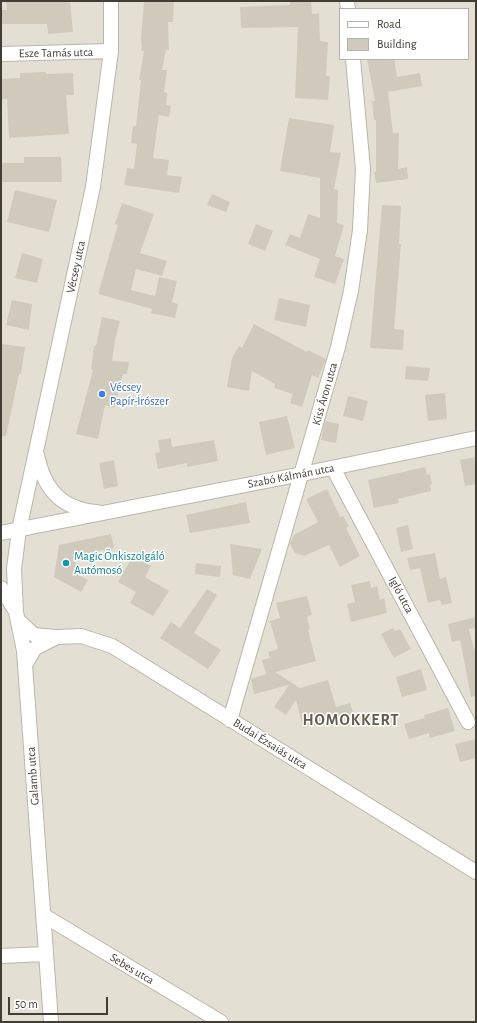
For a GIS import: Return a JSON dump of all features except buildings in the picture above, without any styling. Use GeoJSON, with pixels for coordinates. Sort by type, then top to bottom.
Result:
{"type":"FeatureCollection","features":[{"type":"Feature","properties":{"kind":"street","name":"Vécsey utca"},"geometry":{"type":"LineString","coordinates":[[19,530],[93,187],[111,51],[111,1]]}},
{"type":"Feature","properties":{"kind":"street","name":"Esze Tamás utca"},"geometry":{"type":"LineString","coordinates":[[1,54],[111,51]]}},
{"type":"Feature","properties":{"kind":"street","name":"Kiss Áron utca"},"geometry":{"type":"LineString","coordinates":[[230,720],[338,348],[351,290],[360,230],[363,169],[353,60]]}},
{"type":"Feature","properties":{"kind":"street","name":"Szabó Kálmán utca"},"geometry":{"type":"LineString","coordinates":[[1,533],[333,468],[476,438]]}},
{"type":"Feature","properties":{"kind":"street","name":"Szabó Kálmán utca"},"geometry":{"type":"LineString","coordinates":[[36,452],[40,468],[54,494],[72,507],[106,513]]}},
{"type":"Feature","properties":{"kind":"street","name":"Igló utca"},"geometry":{"type":"LineString","coordinates":[[333,468],[468,722]]}},
{"type":"Feature","properties":{"kind":"street","name":"Galamb utca"},"geometry":{"type":"LineString","coordinates":[[19,530],[14,569],[17,616],[24,651],[50,1022]]}},
{"type":"Feature","properties":{"kind":"street","name":"Budai Ézsaiás utca"},"geometry":{"type":"LineString","coordinates":[[1,588],[17,616],[34,635],[57,637],[81,636],[112,646],[476,872]]}},
{"type":"Feature","properties":{"kind":"street","name":"Budai Ézsaiás utca"},"geometry":{"type":"LineString","coordinates":[[25,665],[35,648],[57,637]]}},
{"type":"Feature","properties":{"kind":"street","name":"Sebes utca"},"geometry":{"type":"LineString","coordinates":[[43,915],[221,1022]]}},
{"type":"Feature","properties":{"kind":"street"},"geometry":{"type":"LineString","coordinates":[[1,956],[45,954]]}},
{"type":"Feature","properties":{"kind":"shaded area"},"geometry":{"type":"Polygon","coordinates":[[[1,1],[476,1],[476,1022],[1,1022],[1,1]]]}},
{"type":"Feature","properties":{"kind":"place","name":"Vécsey Papír-Írószer"},"geometry":{"type":"Point","coordinates":[102,394]}},
{"type":"Feature","properties":{"kind":"place","name":"Magic Önkiszolgáló Autómosó"},"geometry":{"type":"Point","coordinates":[66,563]}},
{"type":"Feature","properties":{"kind":"district","name":"HOMOKKERT"},"geometry":{"type":"Point","coordinates":[351,720]}}]}
